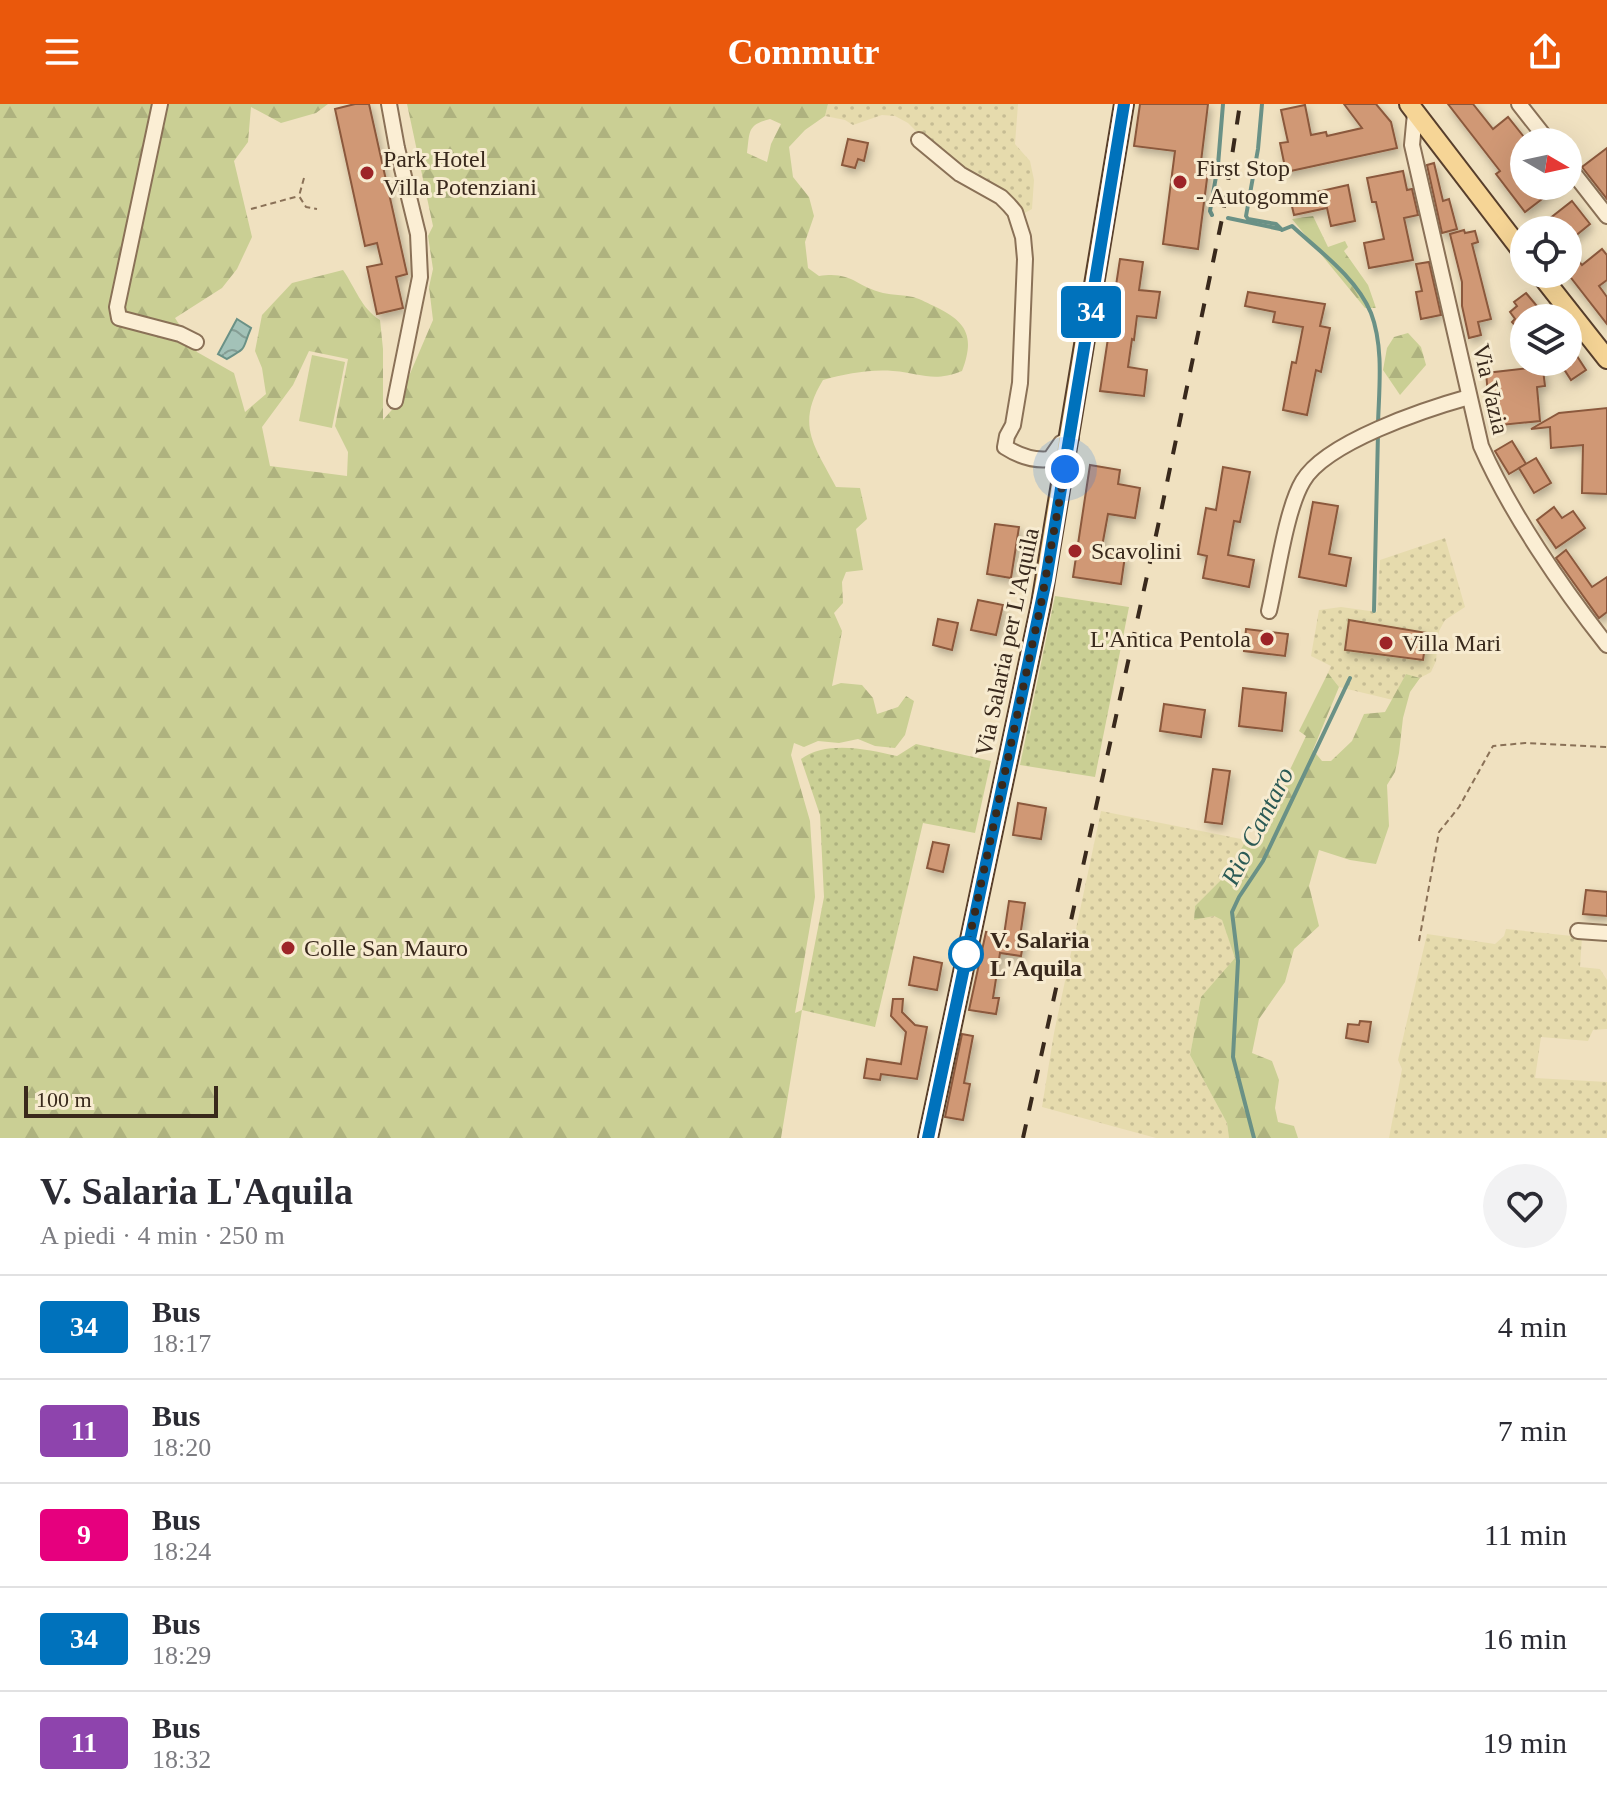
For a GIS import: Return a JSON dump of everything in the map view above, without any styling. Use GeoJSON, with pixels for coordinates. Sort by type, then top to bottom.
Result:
{"type":"FeatureCollection","features":[{"type":"Feature","properties":{"kind":"main road","name":"Via Salaria per L'Aquila"},"geometry":{"type":"LineString","coordinates":[[928,1138],[1041,604],[1071,438],[1124,104]]}},
{"type":"Feature","properties":{"kind":"main road"},"geometry":{"type":"LineString","coordinates":[[1412,108],[1510,236]]}},
{"type":"Feature","properties":{"kind":"main road"},"geometry":{"type":"LineString","coordinates":[[1551,288],[1607,359]]}},
{"type":"Feature","properties":{"kind":"street"},"geometry":{"type":"LineString","coordinates":[[160,104],[117,307],[119,318],[180,334],[196,342]]}},
{"type":"Feature","properties":{"kind":"street"},"geometry":{"type":"LineString","coordinates":[[389,104],[418,234],[420,277],[395,401]]}},
{"type":"Feature","properties":{"kind":"street"},"geometry":{"type":"LineString","coordinates":[[1519,104],[1538,128]]}},
{"type":"Feature","properties":{"kind":"street","name":"Via Vazia"},"geometry":{"type":"LineString","coordinates":[[1412,108],[1412,145],[1481,446],[1490,467],[1546,559],[1607,645]]}},
{"type":"Feature","properties":{"kind":"street"},"geometry":{"type":"LineString","coordinates":[[919,140],[960,174],[1009,205],[1015,212],[1023,237],[1025,259],[1020,383],[1013,425],[1005,447],[1015,454],[1043,460],[1050,459],[1061,443],[1071,438]]}},
{"type":"Feature","properties":{"kind":"street"},"geometry":{"type":"LineString","coordinates":[[1582,184],[1607,216]]}},
{"type":"Feature","properties":{"kind":"street"},"geometry":{"type":"LineString","coordinates":[[1269,611],[1294,504],[1301,484],[1312,467],[1375,431],[1469,397]]}},
{"type":"Feature","properties":{"kind":"street"},"geometry":{"type":"LineString","coordinates":[[1578,931],[1607,933]]}},
{"type":"Feature","properties":{"kind":"path"},"geometry":{"type":"LineString","coordinates":[[304,178],[299,196],[306,207],[317,209]]}},
{"type":"Feature","properties":{"kind":"path"},"geometry":{"type":"LineString","coordinates":[[251,209],[299,196]]}},
{"type":"Feature","properties":{"kind":"path"},"geometry":{"type":"LineString","coordinates":[[1419,941],[1439,832],[1459,807],[1493,746],[1525,743],[1607,747]]}},
{"type":"Feature","properties":{"kind":"shaded area"},"geometry":{"type":"Polygon","coordinates":[[[828,104],[1018,104],[1015,144],[1030,161],[1034,180],[1032,209],[1021,215],[937,152],[908,123],[895,116],[882,115],[853,125],[825,116],[828,104]]]}},
{"type":"Feature","properties":{"kind":"shaded area"},"geometry":{"type":"Polygon","coordinates":[[[1445,538],[1465,607],[1445,620],[1439,631],[1436,661],[1431,672],[1420,678],[1406,674],[1393,700],[1339,687],[1328,673],[1331,666],[1311,656],[1319,610],[1341,607],[1377,612],[1380,560],[1445,538]]]}},
{"type":"Feature","properties":{"kind":"shaded area"},"geometry":{"type":"Polygon","coordinates":[[[1101,811],[1246,840],[1229,872],[1195,906],[1194,920],[1214,916],[1222,920],[1236,959],[1201,997],[1190,1055],[1227,1123],[1229,1138],[1156,1138],[1042,1107],[1054,1033],[1101,811]]]}},
{"type":"Feature","properties":{"kind":"shaded area"},"geometry":{"type":"Polygon","coordinates":[[[1506,929],[1582,937],[1580,967],[1600,969],[1607,980],[1607,1029],[1593,1030],[1588,1041],[1541,1037],[1535,1078],[1607,1082],[1607,1138],[1389,1138],[1402,1069],[1398,1060],[1427,934],[1495,944],[1504,936],[1506,929]]]}},
{"type":"Feature","properties":{"kind":"green space"},"geometry":{"type":"Polygon","coordinates":[[[0,104],[328,104],[316,113],[281,123],[251,107],[248,142],[234,161],[252,237],[237,269],[222,288],[175,318],[197,352],[234,373],[245,412],[266,394],[262,368],[255,351],[262,315],[292,283],[343,270],[363,304],[380,320],[383,420],[397,404],[433,320],[429,287],[433,269],[428,236],[433,226],[407,104],[828,104],[825,116],[805,130],[789,147],[793,177],[809,197],[814,216],[805,242],[808,268],[819,276],[846,277],[874,290],[913,297],[936,307],[961,325],[966,332],[968,349],[962,371],[952,375],[935,377],[875,371],[823,380],[810,410],[811,435],[821,459],[836,487],[860,488],[867,519],[856,529],[863,570],[846,572],[842,582],[843,603],[834,613],[842,631],[832,686],[841,683],[862,685],[873,698],[877,714],[898,707],[906,696],[914,701],[905,735],[895,748],[875,746],[858,739],[839,743],[818,741],[804,747],[794,743],[791,755],[810,821],[815,897],[795,1013],[802,1010],[781,1138],[0,1138],[0,104]],[[770,119],[753,127],[747,153],[767,162],[771,144],[781,124],[770,119]],[[309,351],[293,385],[262,427],[270,466],[347,476],[348,452],[335,426],[348,359],[309,351]]]}},
{"type":"Feature","properties":{"kind":"green space"},"geometry":{"type":"Polygon","coordinates":[[[1313,216],[1328,247],[1345,241],[1348,247],[1344,251],[1368,285],[1376,308],[1365,308],[1292,219],[1313,216]]]}},
{"type":"Feature","properties":{"kind":"green space"},"geometry":{"type":"Polygon","coordinates":[[[1408,333],[1421,347],[1426,365],[1400,395],[1383,370],[1387,348],[1394,337],[1408,333]]]}},
{"type":"Feature","properties":{"kind":"green space"},"geometry":{"type":"Polygon","coordinates":[[[312,355],[345,362],[332,428],[299,421],[312,355]]]}},
{"type":"Feature","properties":{"kind":"green space"},"geometry":{"type":"Polygon","coordinates":[[[1055,596],[1129,607],[1095,777],[1020,765],[1055,596]]]}},
{"type":"Feature","properties":{"kind":"green space"},"geometry":{"type":"Polygon","coordinates":[[[1328,673],[1339,687],[1313,750],[1322,761],[1331,761],[1352,741],[1364,714],[1385,712],[1406,674],[1420,678],[1410,692],[1395,772],[1387,785],[1389,826],[1376,864],[1319,850],[1309,886],[1319,926],[1294,949],[1285,982],[1259,1019],[1252,1053],[1272,1061],[1279,1080],[1275,1108],[1278,1122],[1294,1126],[1298,1138],[1229,1138],[1227,1123],[1190,1055],[1201,997],[1235,958],[1222,920],[1214,916],[1194,920],[1195,906],[1229,872],[1246,840],[1256,841],[1306,736],[1299,731],[1328,673]]]}},
{"type":"Feature","properties":{"kind":"green space"},"geometry":{"type":"Polygon","coordinates":[[[916,744],[991,761],[975,833],[923,823],[875,1027],[802,1010],[824,897],[820,815],[801,759],[811,753],[835,748],[897,756],[916,744]]]}},
{"type":"Feature","properties":{"kind":"water"},"geometry":{"type":"Polygon","coordinates":[[[237,319],[251,328],[244,347],[227,359],[218,354],[237,319]]]}},
{"type":"Feature","properties":{"kind":"building","name":"Park Hotel Villa Potenziani"},"geometry":{"type":"Polygon","coordinates":[[[369,104],[407,274],[396,277],[403,308],[377,314],[367,267],[382,264],[377,243],[365,246],[335,109],[369,104]]]}},
{"type":"Feature","properties":{"kind":"building"},"geometry":{"type":"Polygon","coordinates":[[[1140,104],[1208,104],[1200,170],[1208,171],[1198,249],[1163,244],[1175,151],[1134,146],[1140,104]]]}},
{"type":"Feature","properties":{"kind":"building"},"geometry":{"type":"Polygon","coordinates":[[[1344,104],[1376,104],[1391,122],[1397,148],[1286,172],[1280,143],[1288,142],[1281,110],[1305,105],[1311,135],[1326,132],[1327,136],[1362,128],[1344,104]]]}},
{"type":"Feature","properties":{"kind":"building"},"geometry":{"type":"Polygon","coordinates":[[[1448,104],[1473,104],[1493,129],[1508,117],[1517,128],[1510,128],[1510,192],[1496,174],[1500,171],[1448,104]]]}},
{"type":"Feature","properties":{"kind":"building"},"geometry":{"type":"Polygon","coordinates":[[[848,139],[868,143],[864,161],[858,159],[855,168],[842,165],[848,139]]]}},
{"type":"Feature","properties":{"kind":"building"},"geometry":{"type":"Polygon","coordinates":[[[1607,148],[1607,199],[1582,167],[1607,148]]]}},
{"type":"Feature","properties":{"kind":"building"},"geometry":{"type":"Polygon","coordinates":[[[1434,163],[1443,201],[1449,199],[1457,229],[1442,233],[1427,165],[1434,163]]]}},
{"type":"Feature","properties":{"kind":"building"},"geometry":{"type":"Polygon","coordinates":[[[1403,171],[1407,190],[1412,189],[1418,215],[1404,218],[1413,260],[1369,268],[1364,243],[1384,239],[1367,178],[1403,171]]]}},
{"type":"Feature","properties":{"kind":"building"},"geometry":{"type":"Polygon","coordinates":[[[1348,185],[1355,221],[1331,226],[1327,208],[1294,215],[1290,198],[1348,185]]]}},
{"type":"Feature","properties":{"kind":"building"},"geometry":{"type":"Polygon","coordinates":[[[1516,200],[1541,200],[1525,212],[1516,200]]]}},
{"type":"Feature","properties":{"kind":"building"},"geometry":{"type":"Polygon","coordinates":[[[1572,201],[1590,224],[1582,231],[1582,216],[1553,216],[1572,201]]]}},
{"type":"Feature","properties":{"kind":"building"},"geometry":{"type":"Polygon","coordinates":[[[1464,230],[1465,233],[1475,231],[1478,242],[1472,244],[1491,319],[1478,322],[1481,335],[1469,338],[1462,306],[1462,282],[1450,234],[1464,230]]]}},
{"type":"Feature","properties":{"kind":"building"},"geometry":{"type":"Polygon","coordinates":[[[1602,249],[1607,255],[1607,280],[1599,286],[1607,297],[1607,324],[1579,288],[1582,288],[1582,265],[1602,249]]]}},
{"type":"Feature","properties":{"kind":"building"},"geometry":{"type":"Polygon","coordinates":[[[1120,259],[1143,262],[1139,290],[1160,292],[1156,318],[1137,316],[1132,339],[1128,367],[1147,370],[1144,396],[1100,391],[1120,259]]]}},
{"type":"Feature","properties":{"kind":"building"},"geometry":{"type":"Polygon","coordinates":[[[1429,262],[1441,315],[1421,319],[1416,292],[1422,291],[1416,264],[1429,262]]]}},
{"type":"Feature","properties":{"kind":"building"},"geometry":{"type":"Polygon","coordinates":[[[1248,292],[1325,304],[1320,326],[1330,328],[1321,372],[1316,370],[1307,415],[1283,410],[1292,362],[1296,363],[1303,327],[1273,322],[1275,312],[1245,306],[1248,292]]]}},
{"type":"Feature","properties":{"kind":"building"},"geometry":{"type":"Polygon","coordinates":[[[1526,293],[1535,304],[1516,304],[1514,302],[1526,293]]]}},
{"type":"Feature","properties":{"kind":"building"},"geometry":{"type":"Polygon","coordinates":[[[1510,370],[1510,376],[1544,376],[1545,386],[1537,387],[1540,421],[1491,426],[1486,373],[1510,370]]]}},
{"type":"Feature","properties":{"kind":"building"},"geometry":{"type":"Polygon","coordinates":[[[1607,408],[1607,494],[1582,493],[1583,445],[1551,448],[1550,427],[1531,429],[1559,413],[1607,408]]]}},
{"type":"Feature","properties":{"kind":"building"},"geometry":{"type":"Polygon","coordinates":[[[1512,441],[1526,464],[1509,474],[1495,451],[1512,441]]]}},
{"type":"Feature","properties":{"kind":"building"},"geometry":{"type":"Polygon","coordinates":[[[1536,458],[1551,483],[1534,493],[1519,468],[1536,458]]]}},
{"type":"Feature","properties":{"kind":"building"},"geometry":{"type":"Polygon","coordinates":[[[1090,465],[1120,470],[1118,484],[1140,488],[1135,518],[1108,514],[1101,552],[1125,556],[1121,584],[1073,577],[1090,465]]]}},
{"type":"Feature","properties":{"kind":"building"},"geometry":{"type":"Polygon","coordinates":[[[1223,467],[1250,472],[1240,522],[1234,521],[1228,555],[1254,560],[1249,587],[1203,578],[1207,556],[1198,554],[1206,508],[1216,510],[1223,467]]]}},
{"type":"Feature","properties":{"kind":"building"},"geometry":{"type":"Polygon","coordinates":[[[1313,502],[1338,506],[1329,554],[1351,558],[1346,586],[1299,577],[1313,502]]]}},
{"type":"Feature","properties":{"kind":"building"},"geometry":{"type":"Polygon","coordinates":[[[1554,507],[1562,518],[1573,511],[1585,528],[1556,548],[1537,520],[1554,507]]]}},
{"type":"Feature","properties":{"kind":"building"},"geometry":{"type":"Polygon","coordinates":[[[995,524],[1019,527],[1011,578],[987,574],[995,524]]]}},
{"type":"Feature","properties":{"kind":"building"},"geometry":{"type":"Polygon","coordinates":[[[1566,550],[1592,587],[1607,577],[1607,612],[1599,618],[1556,558],[1566,550]]]}},
{"type":"Feature","properties":{"kind":"building"},"geometry":{"type":"Polygon","coordinates":[[[978,600],[1003,605],[996,635],[971,630],[978,600]]]}},
{"type":"Feature","properties":{"kind":"building"},"geometry":{"type":"Polygon","coordinates":[[[938,619],[958,623],[952,650],[933,645],[938,619]]]}},
{"type":"Feature","properties":{"kind":"building","name":"Villa Mari"},"geometry":{"type":"Polygon","coordinates":[[[1349,620],[1427,633],[1423,660],[1345,650],[1349,620]]]}},
{"type":"Feature","properties":{"kind":"building"},"geometry":{"type":"Polygon","coordinates":[[[1246,629],[1288,634],[1285,656],[1244,651],[1246,629]]]}},
{"type":"Feature","properties":{"kind":"building"},"geometry":{"type":"Polygon","coordinates":[[[1243,688],[1286,693],[1282,731],[1239,726],[1243,688]]]}},
{"type":"Feature","properties":{"kind":"building"},"geometry":{"type":"Polygon","coordinates":[[[1164,704],[1205,710],[1201,737],[1160,731],[1164,704]]]}},
{"type":"Feature","properties":{"kind":"building"},"geometry":{"type":"Polygon","coordinates":[[[1213,769],[1230,771],[1222,824],[1205,822],[1213,769]]]}},
{"type":"Feature","properties":{"kind":"building"},"geometry":{"type":"Polygon","coordinates":[[[1018,803],[1046,808],[1041,839],[1013,835],[1018,803]]]}},
{"type":"Feature","properties":{"kind":"building"},"geometry":{"type":"Polygon","coordinates":[[[933,842],[949,845],[943,872],[927,868],[933,842]]]}},
{"type":"Feature","properties":{"kind":"building"},"geometry":{"type":"Polygon","coordinates":[[[1586,890],[1607,892],[1607,916],[1583,914],[1586,890]]]}},
{"type":"Feature","properties":{"kind":"building"},"geometry":{"type":"Polygon","coordinates":[[[1009,901],[1025,903],[1020,937],[1024,938],[1021,956],[1000,953],[993,998],[999,998],[996,1014],[969,1010],[986,932],[1004,935],[1009,901]]]}},
{"type":"Feature","properties":{"kind":"building"},"geometry":{"type":"Polygon","coordinates":[[[914,957],[942,963],[937,990],[909,985],[914,957]]]}},
{"type":"Feature","properties":{"kind":"building"},"geometry":{"type":"Polygon","coordinates":[[[893,999],[903,999],[902,1012],[915,1025],[927,1027],[917,1079],[881,1074],[880,1080],[864,1078],[867,1059],[901,1064],[906,1032],[891,1016],[893,999]]]}},
{"type":"Feature","properties":{"kind":"building"},"geometry":{"type":"Polygon","coordinates":[[[1360,1021],[1371,1022],[1368,1042],[1346,1038],[1348,1024],[1359,1025],[1360,1021]]]}},
{"type":"Feature","properties":{"kind":"building"},"geometry":{"type":"Polygon","coordinates":[[[962,1034],[973,1036],[964,1083],[970,1084],[963,1120],[945,1117],[962,1034]]]}},
{"type":"Feature","properties":{"kind":"waterway","name":"Rio Cantaro"},"geometry":{"type":"LineString","coordinates":[[1212,215],[1223,104]]}},
{"type":"Feature","properties":{"kind":"waterway","name":"Rio Cantaro"},"geometry":{"type":"LineString","coordinates":[[1262,104],[1258,149],[1246,216],[1276,224],[1282,230],[1292,226],[1336,265],[1364,300],[1378,340],[1378,424]]}},
{"type":"Feature","properties":{"kind":"waterway","name":"Rio Cantaro"},"geometry":{"type":"LineString","coordinates":[[1228,218],[1280,229]]}},
{"type":"Feature","properties":{"kind":"waterway","name":"Rio Cantaro"},"geometry":{"type":"LineString","coordinates":[[1374,611],[1378,433]]}},
{"type":"Feature","properties":{"kind":"waterway","name":"Rio Cantaro"},"geometry":{"type":"LineString","coordinates":[[1254,1138],[1233,1057],[1238,961],[1232,912],[1263,861],[1350,678]]}},
{"type":"Feature","properties":{"kind":"railway"},"geometry":{"type":"LineString","coordinates":[[1023,1138],[1158,526],[1223,214],[1240,104]]}},
{"type":"Feature","properties":{"kind":"bus line","name":"34"},"geometry":{"type":"LineString","coordinates":[[928,1138],[1046,580],[1124,104]]}},
{"type":"Feature","properties":{"kind":"place","name":"Park Hotel Villa Potenziani"},"geometry":{"type":"Point","coordinates":[367,173]}},
{"type":"Feature","properties":{"kind":"place","name":"First Stop - Autogomme"},"geometry":{"type":"Point","coordinates":[1180,182]}},
{"type":"Feature","properties":{"kind":"place","name":"Scavolini"},"geometry":{"type":"Point","coordinates":[1075,551]}},
{"type":"Feature","properties":{"kind":"place","name":"L'Antica Pentola"},"geometry":{"type":"Point","coordinates":[1267,639]}},
{"type":"Feature","properties":{"kind":"place","name":"Villa Mari"},"geometry":{"type":"Point","coordinates":[1386,643]}},
{"type":"Feature","properties":{"kind":"place","name":"Colle San Mauro"},"geometry":{"type":"Point","coordinates":[288,948]}},
{"type":"Feature","properties":{"kind":"place","name":"V. Salaria L'Aquila"},"geometry":{"type":"Point","coordinates":[966,954]}},
{"type":"Feature","properties":{"kind":"route"},"geometry":{"type":"LineString","coordinates":[[966,954],[1041,604],[1065,469]]}}]}
